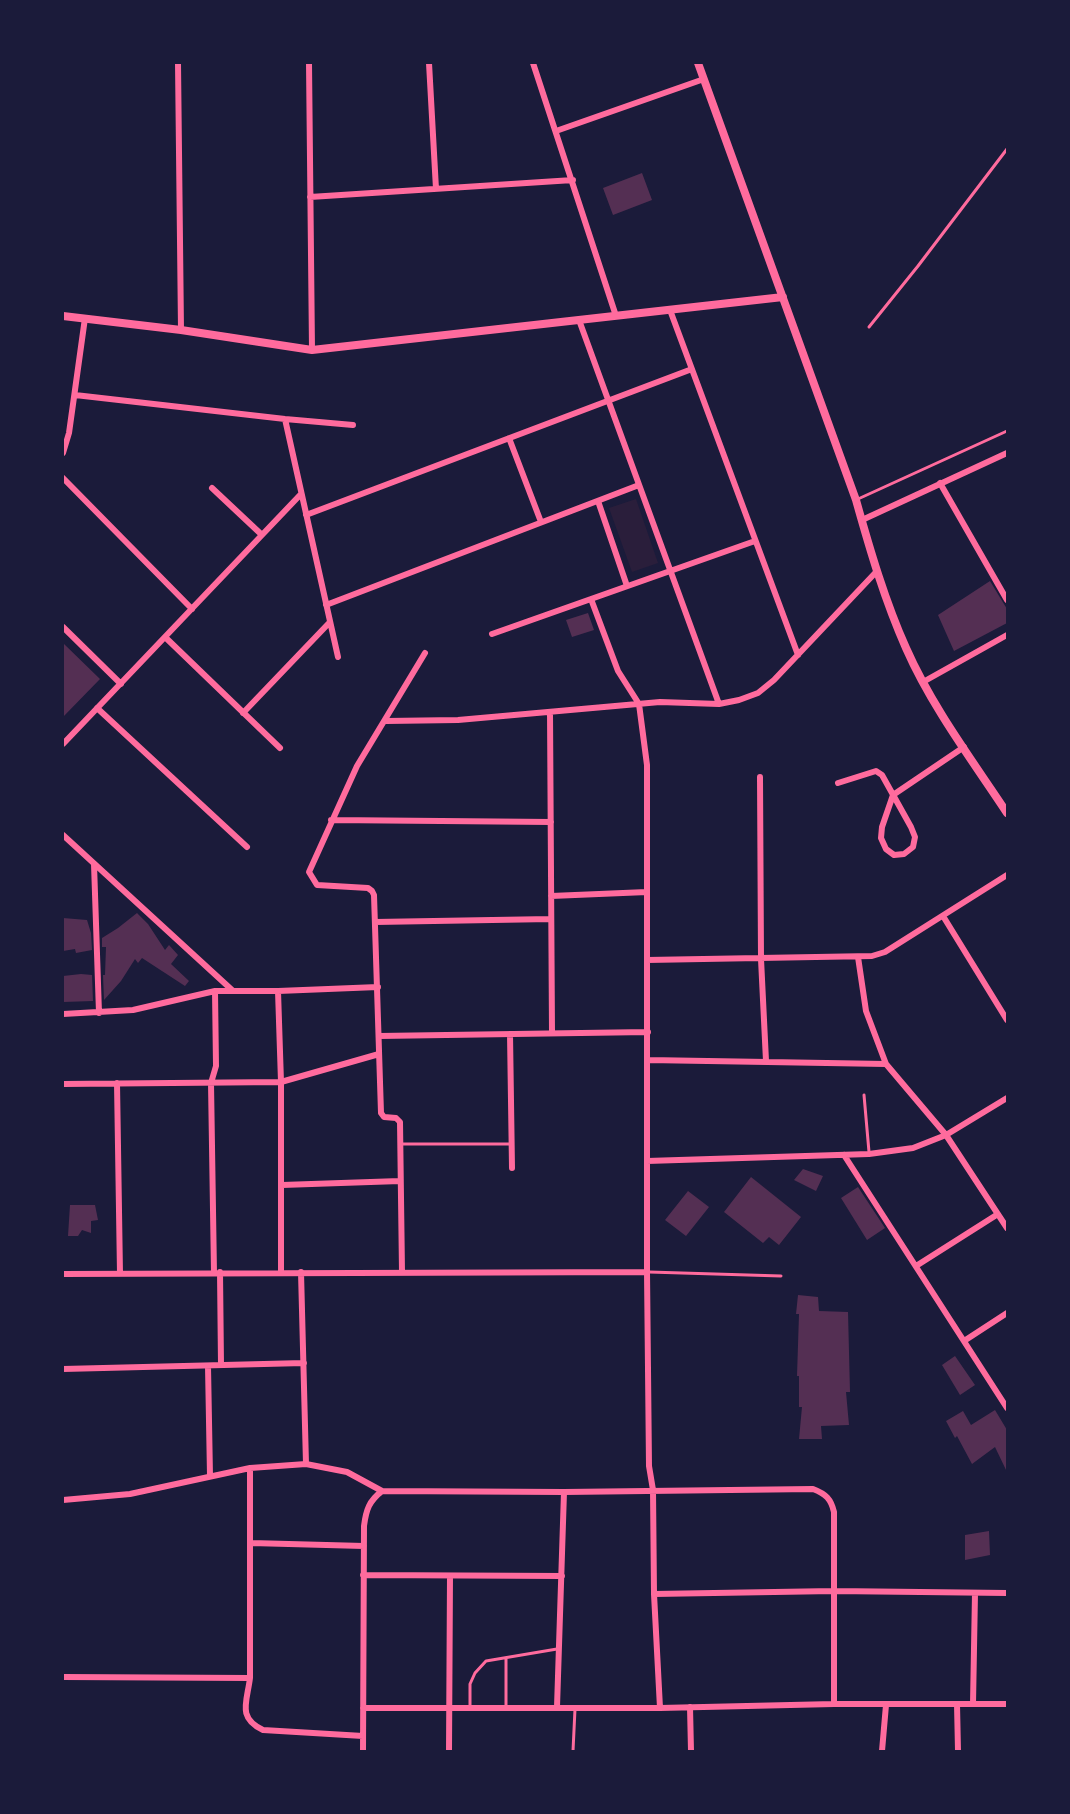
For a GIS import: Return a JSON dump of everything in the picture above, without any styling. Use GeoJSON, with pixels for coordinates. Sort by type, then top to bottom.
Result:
{"type":"FeatureCollection","features":[{"type":"Feature","properties":{"kind":"street"},"geometry":{"type":"LineString","coordinates":[[178,63],[181,330]]}},
{"type":"Feature","properties":{"kind":"street"},"geometry":{"type":"LineString","coordinates":[[309,63],[312,350]]}},
{"type":"Feature","properties":{"kind":"street"},"geometry":{"type":"LineString","coordinates":[[429,63],[436,189]]}},
{"type":"Feature","properties":{"kind":"street"},"geometry":{"type":"LineString","coordinates":[[533,63],[616,316]]}},
{"type":"Feature","properties":{"kind":"street"},"geometry":{"type":"LineString","coordinates":[[698,63],[856,500],[877,571],[905,647],[923,682],[1007,813]]}},
{"type":"Feature","properties":{"kind":"street"},"geometry":{"type":"LineString","coordinates":[[556,131],[704,79]]}},
{"type":"Feature","properties":{"kind":"street"},"geometry":{"type":"LineString","coordinates":[[310,197],[573,180]]}},
{"type":"Feature","properties":{"kind":"street"},"geometry":{"type":"LineString","coordinates":[[63,316],[181,330],[312,350],[783,297]]}},
{"type":"Feature","properties":{"kind":"street"},"geometry":{"type":"LineString","coordinates":[[670,310],[798,655]]}},
{"type":"Feature","properties":{"kind":"street"},"geometry":{"type":"LineString","coordinates":[[63,453],[69,433],[85,318]]}},
{"type":"Feature","properties":{"kind":"street"},"geometry":{"type":"LineString","coordinates":[[579,320],[719,704]]}},
{"type":"Feature","properties":{"kind":"street"},"geometry":{"type":"LineString","coordinates":[[306,515],[692,369]]}},
{"type":"Feature","properties":{"kind":"street"},"geometry":{"type":"LineString","coordinates":[[75,395],[353,425]]}},
{"type":"Feature","properties":{"kind":"street"},"geometry":{"type":"LineString","coordinates":[[285,419],[338,657]]}},
{"type":"Feature","properties":{"kind":"street"},"geometry":{"type":"LineString","coordinates":[[63,427],[69,433]]}},
{"type":"Feature","properties":{"kind":"street"},"geometry":{"type":"LineString","coordinates":[[509,438],[541,522]]}},
{"type":"Feature","properties":{"kind":"street"},"geometry":{"type":"LineString","coordinates":[[862,520],[1007,453]]}},
{"type":"Feature","properties":{"kind":"street"},"geometry":{"type":"LineString","coordinates":[[63,478],[192,609]]}},
{"type":"Feature","properties":{"kind":"street"},"geometry":{"type":"LineString","coordinates":[[940,483],[1007,600]]}},
{"type":"Feature","properties":{"kind":"street"},"geometry":{"type":"LineString","coordinates":[[326,605],[639,485]]}},
{"type":"Feature","properties":{"kind":"street"},"geometry":{"type":"LineString","coordinates":[[212,489],[262,535]]}},
{"type":"Feature","properties":{"kind":"street"},"geometry":{"type":"LineString","coordinates":[[63,744],[301,494]]}},
{"type":"Feature","properties":{"kind":"street"},"geometry":{"type":"LineString","coordinates":[[598,501],[627,586]]}},
{"type":"Feature","properties":{"kind":"street"},"geometry":{"type":"LineString","coordinates":[[492,634],[755,540]]}},
{"type":"Feature","properties":{"kind":"street"},"geometry":{"type":"LineString","coordinates":[[386,721],[458,720],[660,702],[719,704],[739,700],[758,693],[774,680],[877,571]]}},
{"type":"Feature","properties":{"kind":"street"},"geometry":{"type":"LineString","coordinates":[[591,599],[618,671],[639,704],[647,765],[649,1466],[653,1490],[654,1594],[660,1708]]}},
{"type":"Feature","properties":{"kind":"street"},"geometry":{"type":"LineString","coordinates":[[243,713],[330,622]]}},
{"type":"Feature","properties":{"kind":"street"},"geometry":{"type":"LineString","coordinates":[[63,627],[121,684]]}},
{"type":"Feature","properties":{"kind":"street"},"geometry":{"type":"LineString","coordinates":[[923,682],[1007,634]]}},
{"type":"Feature","properties":{"kind":"street"},"geometry":{"type":"LineString","coordinates":[[165,637],[280,748]]}},
{"type":"Feature","properties":{"kind":"street"},"geometry":{"type":"LineString","coordinates":[[402,1272],[399,1120],[384,1117],[381,1113],[374,895],[368,888],[317,885],[309,872],[357,766],[425,653]]}},
{"type":"Feature","properties":{"kind":"street"},"geometry":{"type":"LineString","coordinates":[[97,708],[247,847]]}},
{"type":"Feature","properties":{"kind":"street"},"geometry":{"type":"LineString","coordinates":[[550,712],[552,1034]]}},
{"type":"Feature","properties":{"kind":"street"},"geometry":{"type":"LineString","coordinates":[[838,783],[876,771],[882,775],[893,795],[915,837],[913,847],[904,854],[894,855],[886,849],[881,838],[882,827],[893,795],[964,747]]}},
{"type":"Feature","properties":{"kind":"street"},"geometry":{"type":"LineString","coordinates":[[760,777],[760,959],[766,1061]]}},
{"type":"Feature","properties":{"kind":"street"},"geometry":{"type":"LineString","coordinates":[[331,820],[551,822]]}},
{"type":"Feature","properties":{"kind":"street"},"geometry":{"type":"LineString","coordinates":[[63,835],[232,990]]}},
{"type":"Feature","properties":{"kind":"street"},"geometry":{"type":"LineString","coordinates":[[94,863],[99,1013]]}},
{"type":"Feature","properties":{"kind":"street"},"geometry":{"type":"LineString","coordinates":[[647,960],[872,956],[885,952],[1007,875]]}},
{"type":"Feature","properties":{"kind":"street"},"geometry":{"type":"LineString","coordinates":[[551,896],[647,892]]}},
{"type":"Feature","properties":{"kind":"street"},"geometry":{"type":"LineString","coordinates":[[943,916],[1007,1020]]}},
{"type":"Feature","properties":{"kind":"street"},"geometry":{"type":"LineString","coordinates":[[375,922],[551,919]]}},
{"type":"Feature","properties":{"kind":"street"},"geometry":{"type":"LineString","coordinates":[[858,957],[867,1011],[886,1064],[946,1135],[1007,1228]]}},
{"type":"Feature","properties":{"kind":"street"},"geometry":{"type":"LineString","coordinates":[[63,1014],[133,1010],[215,991],[378,987]]}},
{"type":"Feature","properties":{"kind":"street"},"geometry":{"type":"LineString","coordinates":[[215,991],[216,1066],[211,1083],[221,1365]]}},
{"type":"Feature","properties":{"kind":"street"},"geometry":{"type":"LineString","coordinates":[[278,991],[281,1082],[281,1272]]}},
{"type":"Feature","properties":{"kind":"street"},"geometry":{"type":"LineString","coordinates":[[380,1036],[648,1032]]}},
{"type":"Feature","properties":{"kind":"street"},"geometry":{"type":"LineString","coordinates":[[510,1034],[512,1168]]}},
{"type":"Feature","properties":{"kind":"street"},"geometry":{"type":"LineString","coordinates":[[63,1084],[281,1082],[379,1054]]}},
{"type":"Feature","properties":{"kind":"street"},"geometry":{"type":"LineString","coordinates":[[648,1060],[886,1064]]}},
{"type":"Feature","properties":{"kind":"street"},"geometry":{"type":"LineString","coordinates":[[117,1083],[120,1274]]}},
{"type":"Feature","properties":{"kind":"street"},"geometry":{"type":"LineString","coordinates":[[648,1161],[869,1154],[913,1148],[946,1135],[1007,1098]]}},
{"type":"Feature","properties":{"kind":"street"},"geometry":{"type":"LineString","coordinates":[[844,1155],[1007,1407]]}},
{"type":"Feature","properties":{"kind":"street"},"geometry":{"type":"LineString","coordinates":[[282,1185],[400,1181]]}},
{"type":"Feature","properties":{"kind":"street"},"geometry":{"type":"LineString","coordinates":[[916,1266],[998,1214]]}},
{"type":"Feature","properties":{"kind":"street"},"geometry":{"type":"LineString","coordinates":[[301,1272],[306,1464]]}},
{"type":"Feature","properties":{"kind":"street"},"geometry":{"type":"LineString","coordinates":[[63,1274],[647,1272]]}},
{"type":"Feature","properties":{"kind":"street"},"geometry":{"type":"LineString","coordinates":[[964,1341],[1007,1313]]}},
{"type":"Feature","properties":{"kind":"street"},"geometry":{"type":"LineString","coordinates":[[63,1368],[304,1363]]}},
{"type":"Feature","properties":{"kind":"street"},"geometry":{"type":"LineString","coordinates":[[208,1365],[210,1476]]}},
{"type":"Feature","properties":{"kind":"street"},"geometry":{"type":"LineString","coordinates":[[63,1500],[130,1494],[250,1468],[306,1464],[347,1472],[382,1491],[564,1492],[813,1489],[828,1497],[834,1512],[834,1704]]}},
{"type":"Feature","properties":{"kind":"street"},"geometry":{"type":"LineString","coordinates":[[250,1468],[250,1678],[245,1714],[251,1725],[262,1730],[363,1736]]}},
{"type":"Feature","properties":{"kind":"street"},"geometry":{"type":"LineString","coordinates":[[363,1751],[363,1575],[366,1510],[371,1499],[382,1491]]}},
{"type":"Feature","properties":{"kind":"street"},"geometry":{"type":"LineString","coordinates":[[557,1707],[564,1492]]}},
{"type":"Feature","properties":{"kind":"street"},"geometry":{"type":"LineString","coordinates":[[251,1543],[364,1546]]}},
{"type":"Feature","properties":{"kind":"street"},"geometry":{"type":"LineString","coordinates":[[363,1575],[562,1576]]}},
{"type":"Feature","properties":{"kind":"street"},"geometry":{"type":"LineString","coordinates":[[449,1751],[450,1576]]}},
{"type":"Feature","properties":{"kind":"street"},"geometry":{"type":"LineString","coordinates":[[654,1594],[834,1591],[1007,1593]]}},
{"type":"Feature","properties":{"kind":"street"},"geometry":{"type":"LineString","coordinates":[[973,1704],[975,1593]]}},
{"type":"Feature","properties":{"kind":"street"},"geometry":{"type":"LineString","coordinates":[[63,1677],[250,1678]]}},
{"type":"Feature","properties":{"kind":"street"},"geometry":{"type":"LineString","coordinates":[[363,1707],[660,1708],[834,1704],[1007,1704]]}},
{"type":"Feature","properties":{"kind":"street"},"geometry":{"type":"LineString","coordinates":[[957,1704],[958,1751]]}},
{"type":"Feature","properties":{"kind":"street"},"geometry":{"type":"LineString","coordinates":[[882,1751],[886,1705]]}},
{"type":"Feature","properties":{"kind":"street"},"geometry":{"type":"LineString","coordinates":[[690,1707],[691,1751]]}},
{"type":"Feature","properties":{"kind":"lane"},"geometry":{"type":"LineString","coordinates":[[869,327],[1007,149]]}},
{"type":"Feature","properties":{"kind":"lane"},"geometry":{"type":"LineString","coordinates":[[856,500],[1007,432]]}},
{"type":"Feature","properties":{"kind":"lane"},"geometry":{"type":"LineString","coordinates":[[864,1095],[869,1154]]}},
{"type":"Feature","properties":{"kind":"lane"},"geometry":{"type":"LineString","coordinates":[[400,1144],[511,1144]]}},
{"type":"Feature","properties":{"kind":"lane"},"geometry":{"type":"LineString","coordinates":[[647,1272],[782,1276]]}},
{"type":"Feature","properties":{"kind":"lane"},"geometry":{"type":"LineString","coordinates":[[470,1708],[470,1684],[475,1673],[486,1662],[560,1648]]}},
{"type":"Feature","properties":{"kind":"lane"},"geometry":{"type":"LineString","coordinates":[[506,1658],[506,1707]]}},
{"type":"Feature","properties":{"kind":"lane"},"geometry":{"type":"LineString","coordinates":[[573,1751],[575,1707]]}},
{"type":"Feature","properties":{"kind":"shaded area"},"geometry":{"type":"Polygon","coordinates":[[[636,499],[658,563],[632,572],[609,508],[636,499]]]}},
{"type":"Feature","properties":{"kind":"building"},"geometry":{"type":"Polygon","coordinates":[[[642,173],[652,200],[613,215],[603,188],[642,173]]]}},
{"type":"Feature","properties":{"kind":"building"},"geometry":{"type":"Polygon","coordinates":[[[990,581],[1007,609],[1007,623],[954,651],[938,615],[990,581]]]}},
{"type":"Feature","properties":{"kind":"building"},"geometry":{"type":"Polygon","coordinates":[[[588,613],[594,630],[572,637],[566,620],[588,613]]]}},
{"type":"Feature","properties":{"kind":"building"},"geometry":{"type":"Polygon","coordinates":[[[63,643],[100,679],[63,717],[63,643]]]}},
{"type":"Feature","properties":{"kind":"building"},"geometry":{"type":"Polygon","coordinates":[[[137,913],[148,924],[165,950],[169,945],[178,955],[171,964],[189,981],[185,986],[142,958],[138,963],[135,959],[121,981],[104,1000],[103,975],[105,975],[106,947],[102,947],[102,938],[137,913]]]}},
{"type":"Feature","properties":{"kind":"building"},"geometry":{"type":"Polygon","coordinates":[[[63,918],[87,920],[91,933],[92,950],[76,953],[75,949],[63,951],[63,918]]]}},
{"type":"Feature","properties":{"kind":"building"},"geometry":{"type":"Polygon","coordinates":[[[92,975],[93,1001],[63,1002],[63,976],[92,975]]]}},
{"type":"Feature","properties":{"kind":"building"},"geometry":{"type":"Polygon","coordinates":[[[803,1169],[823,1176],[816,1191],[794,1180],[803,1169]]]}},
{"type":"Feature","properties":{"kind":"building"},"geometry":{"type":"Polygon","coordinates":[[[751,1177],[801,1217],[779,1245],[769,1237],[763,1243],[724,1212],[751,1177]]]}},
{"type":"Feature","properties":{"kind":"building"},"geometry":{"type":"Polygon","coordinates":[[[858,1187],[885,1228],[867,1240],[841,1198],[858,1187]]]}},
{"type":"Feature","properties":{"kind":"building"},"geometry":{"type":"Polygon","coordinates":[[[688,1191],[709,1207],[686,1236],[665,1220],[688,1191]]]}},
{"type":"Feature","properties":{"kind":"building"},"geometry":{"type":"Polygon","coordinates":[[[70,1205],[95,1205],[98,1220],[91,1221],[91,1233],[82,1230],[78,1236],[68,1236],[70,1205]]]}},
{"type":"Feature","properties":{"kind":"building"},"geometry":{"type":"Polygon","coordinates":[[[798,1295],[818,1297],[819,1311],[848,1312],[850,1392],[846,1392],[849,1425],[821,1426],[822,1439],[799,1439],[802,1407],[799,1407],[799,1376],[797,1376],[798,1295]]]}},
{"type":"Feature","properties":{"kind":"building"},"geometry":{"type":"Polygon","coordinates":[[[955,1356],[975,1385],[960,1395],[942,1365],[955,1356]]]}},
{"type":"Feature","properties":{"kind":"building"},"geometry":{"type":"Polygon","coordinates":[[[995,1410],[1007,1430],[1007,1472],[995,1447],[972,1464],[946,1421],[963,1411],[971,1425],[995,1410]]]}},
{"type":"Feature","properties":{"kind":"building"},"geometry":{"type":"Polygon","coordinates":[[[989,1531],[990,1555],[965,1560],[965,1535],[989,1531]]]}}]}
